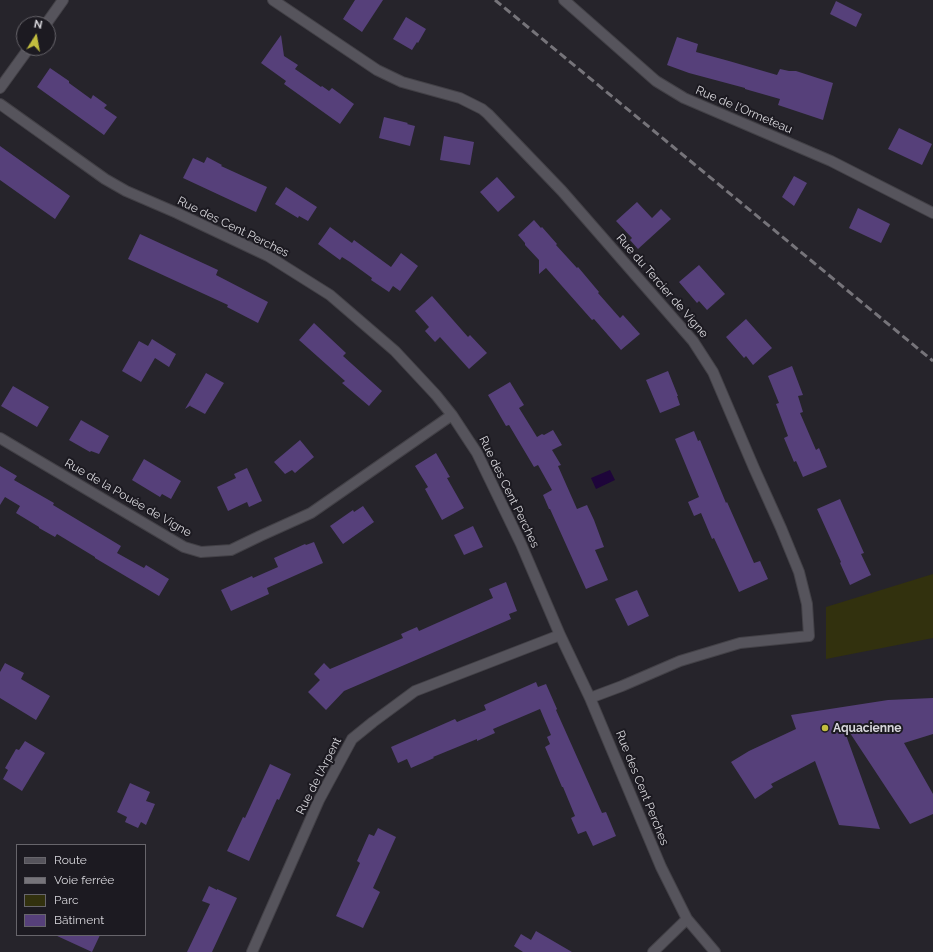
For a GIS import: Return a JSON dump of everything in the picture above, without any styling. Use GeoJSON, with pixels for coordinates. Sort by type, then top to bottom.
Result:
{"type":"FeatureCollection","features":[{"type":"Feature","properties":{"kind":"street"},"geometry":{"type":"LineString","coordinates":[[52,16],[63,0]]}},
{"type":"Feature","properties":{"kind":"street","name":"Rue du Tercier de Vigne"},"geometry":{"type":"LineString","coordinates":[[273,0],[377,70],[402,82],[460,98],[482,109],[488,114],[562,191],[693,341],[713,372],[799,572],[807,604],[809,636],[740,643],[680,661],[590,698]]}},
{"type":"Feature","properties":{"kind":"street","name":"Rue de l'Ormeteau"},"geometry":{"type":"LineString","coordinates":[[564,0],[656,81],[684,98],[831,161],[933,213]]}},
{"type":"Feature","properties":{"kind":"street"},"geometry":{"type":"LineString","coordinates":[[0,88],[23,56]]}},
{"type":"Feature","properties":{"kind":"street","name":"Rue des Cent Perches"},"geometry":{"type":"LineString","coordinates":[[0,104],[105,179],[126,191],[177,213],[268,256],[330,295],[395,351],[436,395],[452,415],[477,453],[521,544],[560,635],[590,698],[661,867],[687,919],[715,952]]}},
{"type":"Feature","properties":{"kind":"street","name":"Rue de la Pouée de Vigne"},"geometry":{"type":"LineString","coordinates":[[0,438],[184,547],[201,552],[231,550],[311,513],[452,415]]}},
{"type":"Feature","properties":{"kind":"street","name":"Rue de l'Arpent"},"geometry":{"type":"LineString","coordinates":[[252,952],[319,800],[352,739],[372,722],[415,691],[560,635]]}},
{"type":"Feature","properties":{"kind":"street"},"geometry":{"type":"LineString","coordinates":[[653,952],[687,919]]}},
{"type":"Feature","properties":{"kind":"green space"},"geometry":{"type":"Polygon","coordinates":[[[933,574],[933,638],[826,659],[826,607],[933,574]]]}},
{"type":"Feature","properties":{"kind":"shaded area"},"geometry":{"type":"Polygon","coordinates":[[[610,470],[615,480],[596,489],[591,478],[610,470]]]}},
{"type":"Feature","properties":{"kind":"building"},"geometry":{"type":"Polygon","coordinates":[[[355,0],[383,0],[362,32],[343,19],[355,0]]]}},
{"type":"Feature","properties":{"kind":"building"},"geometry":{"type":"Polygon","coordinates":[[[836,1],[862,14],[856,27],[830,14],[836,1]]]}},
{"type":"Feature","properties":{"kind":"building"},"geometry":{"type":"Polygon","coordinates":[[[406,17],[426,29],[412,50],[393,39],[406,17]]]}},
{"type":"Feature","properties":{"kind":"building"},"geometry":{"type":"Polygon","coordinates":[[[281,35],[284,56],[298,65],[295,69],[321,87],[322,86],[329,91],[332,88],[354,104],[340,124],[284,84],[286,81],[261,63],[281,35]]]}},
{"type":"Feature","properties":{"kind":"building"},"geometry":{"type":"Polygon","coordinates":[[[677,37],[698,44],[696,52],[777,75],[780,69],[796,71],[833,83],[823,120],[778,105],[780,99],[689,73],[667,65],[677,37]]]}},
{"type":"Feature","properties":{"kind":"building"},"geometry":{"type":"Polygon","coordinates":[[[50,68],[91,99],[93,95],[107,105],[104,108],[117,117],[104,135],[37,87],[50,68]]]}},
{"type":"Feature","properties":{"kind":"building"},"geometry":{"type":"Polygon","coordinates":[[[384,117],[415,126],[410,146],[379,138],[384,117]]]}},
{"type":"Feature","properties":{"kind":"building"},"geometry":{"type":"Polygon","coordinates":[[[899,128],[932,144],[922,165],[888,149],[899,128]]]}},
{"type":"Feature","properties":{"kind":"building"},"geometry":{"type":"Polygon","coordinates":[[[444,136],[474,142],[470,165],[440,160],[444,136]]]}},
{"type":"Feature","properties":{"kind":"building"},"geometry":{"type":"Polygon","coordinates":[[[0,146],[70,196],[55,219],[0,180],[0,146]]]}},
{"type":"Feature","properties":{"kind":"building"},"geometry":{"type":"Polygon","coordinates":[[[207,157],[222,165],[221,166],[267,187],[256,212],[183,178],[193,158],[204,163],[207,157]]]}},
{"type":"Feature","properties":{"kind":"building"},"geometry":{"type":"Polygon","coordinates":[[[794,176],[807,183],[794,206],[782,197],[794,176]]]}},
{"type":"Feature","properties":{"kind":"building"},"geometry":{"type":"Polygon","coordinates":[[[497,177],[515,197],[498,212],[480,192],[497,177]]]}},
{"type":"Feature","properties":{"kind":"building"},"geometry":{"type":"Polygon","coordinates":[[[286,187],[317,207],[308,221],[299,216],[298,218],[275,204],[286,187]]]}},
{"type":"Feature","properties":{"kind":"building"},"geometry":{"type":"Polygon","coordinates":[[[637,202],[652,218],[661,209],[671,219],[638,249],[630,240],[632,238],[616,221],[637,202]]]}},
{"type":"Feature","properties":{"kind":"building"},"geometry":{"type":"Polygon","coordinates":[[[858,208],[890,224],[881,243],[849,228],[858,208]]]}},
{"type":"Feature","properties":{"kind":"building"},"geometry":{"type":"Polygon","coordinates":[[[534,220],[541,228],[542,227],[577,268],[578,267],[620,318],[623,315],[640,334],[621,350],[546,268],[539,274],[539,260],[518,235],[534,220]]]}},
{"type":"Feature","properties":{"kind":"building"},"geometry":{"type":"Polygon","coordinates":[[[330,227],[352,243],[354,240],[391,267],[401,253],[418,266],[400,291],[393,286],[389,292],[371,280],[372,278],[350,262],[342,257],[340,260],[318,244],[330,227]]]}},
{"type":"Feature","properties":{"kind":"building"},"geometry":{"type":"Polygon","coordinates":[[[140,234],[218,270],[216,275],[268,302],[258,323],[227,307],[228,305],[128,259],[140,234]]]}},
{"type":"Feature","properties":{"kind":"building"},"geometry":{"type":"Polygon","coordinates":[[[699,265],[725,294],[707,310],[699,301],[697,303],[679,282],[699,265]]]}},
{"type":"Feature","properties":{"kind":"building"},"geometry":{"type":"Polygon","coordinates":[[[432,296],[468,337],[470,335],[487,353],[469,369],[440,337],[435,342],[425,331],[429,327],[415,311],[432,296]]]}},
{"type":"Feature","properties":{"kind":"building"},"geometry":{"type":"Polygon","coordinates":[[[746,319],[772,348],[753,365],[746,356],[744,358],[726,337],[746,319]]]}},
{"type":"Feature","properties":{"kind":"building"},"geometry":{"type":"Polygon","coordinates":[[[314,323],[346,353],[343,356],[382,391],[369,406],[342,383],[345,381],[299,340],[314,323]]]}},
{"type":"Feature","properties":{"kind":"building"},"geometry":{"type":"Polygon","coordinates":[[[152,339],[176,354],[169,367],[155,358],[141,382],[122,371],[139,341],[148,346],[152,339]]]}},
{"type":"Feature","properties":{"kind":"building"},"geometry":{"type":"Polygon","coordinates":[[[792,366],[803,395],[798,396],[803,412],[800,413],[816,450],[819,448],[827,467],[803,477],[796,461],[794,462],[784,438],[788,436],[776,404],[779,403],[768,376],[792,366]]]}},
{"type":"Feature","properties":{"kind":"building"},"geometry":{"type":"Polygon","coordinates":[[[668,371],[680,405],[660,413],[646,380],[668,371]]]}},
{"type":"Feature","properties":{"kind":"building"},"geometry":{"type":"Polygon","coordinates":[[[206,373],[224,383],[205,414],[190,406],[191,405],[185,409],[206,373]]]}},
{"type":"Feature","properties":{"kind":"building"},"geometry":{"type":"Polygon","coordinates":[[[510,382],[524,405],[519,408],[537,437],[553,430],[562,445],[552,450],[561,465],[558,466],[577,509],[587,505],[594,520],[604,547],[595,550],[608,580],[586,589],[543,495],[552,490],[538,465],[534,467],[509,425],[506,426],[488,395],[510,382]]]}},
{"type":"Feature","properties":{"kind":"building"},"geometry":{"type":"Polygon","coordinates":[[[13,386],[49,407],[37,427],[1,406],[13,386]]]}},
{"type":"Feature","properties":{"kind":"building"},"geometry":{"type":"Polygon","coordinates":[[[81,420],[109,436],[99,454],[90,452],[69,440],[81,420]]]}},
{"type":"Feature","properties":{"kind":"building"},"geometry":{"type":"Polygon","coordinates":[[[694,431],[698,441],[700,440],[726,503],[727,502],[754,563],[760,561],[768,579],[739,592],[714,538],[712,539],[701,513],[694,516],[688,502],[699,497],[675,439],[694,431]]]}},
{"type":"Feature","properties":{"kind":"building"},"geometry":{"type":"Polygon","coordinates":[[[300,440],[314,457],[295,473],[292,470],[285,474],[274,462],[300,440]]]}},
{"type":"Feature","properties":{"kind":"building"},"geometry":{"type":"Polygon","coordinates":[[[436,453],[450,477],[447,478],[464,508],[442,520],[425,489],[428,487],[415,466],[436,453]]]}},
{"type":"Feature","properties":{"kind":"building"},"geometry":{"type":"Polygon","coordinates":[[[144,459],[181,481],[171,499],[162,494],[160,497],[132,480],[144,459]]]}},
{"type":"Feature","properties":{"kind":"building"},"geometry":{"type":"Polygon","coordinates":[[[0,466],[17,476],[14,480],[54,503],[53,505],[121,546],[117,553],[144,568],[146,565],[169,579],[159,596],[57,534],[55,537],[39,528],[16,513],[20,506],[5,497],[0,505],[0,466]]]}},
{"type":"Feature","properties":{"kind":"building"},"geometry":{"type":"Polygon","coordinates":[[[247,468],[262,501],[249,507],[247,502],[228,511],[217,487],[236,478],[234,474],[247,468]]]}},
{"type":"Feature","properties":{"kind":"building"},"geometry":{"type":"Polygon","coordinates":[[[840,499],[864,553],[861,554],[871,575],[850,585],[817,509],[840,499]]]}},
{"type":"Feature","properties":{"kind":"building"},"geometry":{"type":"Polygon","coordinates":[[[363,506],[374,522],[343,544],[330,526],[353,510],[354,512],[363,506]]]}},
{"type":"Feature","properties":{"kind":"building"},"geometry":{"type":"Polygon","coordinates":[[[473,526],[483,547],[464,555],[454,535],[473,526]]]}},
{"type":"Feature","properties":{"kind":"building"},"geometry":{"type":"Polygon","coordinates":[[[314,542],[323,563],[267,588],[269,594],[231,611],[221,590],[252,576],[253,578],[278,567],[274,558],[305,544],[314,542]]]}},
{"type":"Feature","properties":{"kind":"building"},"geometry":{"type":"Polygon","coordinates":[[[506,582],[517,611],[509,614],[511,619],[344,691],[326,710],[308,692],[320,680],[314,674],[324,663],[330,669],[403,638],[401,634],[417,627],[419,631],[493,598],[489,589],[506,582]]]}},
{"type":"Feature","properties":{"kind":"building"},"geometry":{"type":"Polygon","coordinates":[[[637,590],[649,616],[628,626],[615,599],[637,590]]]}},
{"type":"Feature","properties":{"kind":"building"},"geometry":{"type":"Polygon","coordinates":[[[5,663],[24,673],[21,679],[50,696],[36,720],[0,698],[0,672],[5,663]]]}},
{"type":"Feature","properties":{"kind":"building"},"geometry":{"type":"Polygon","coordinates":[[[536,682],[538,687],[546,684],[602,813],[606,812],[616,836],[593,846],[586,831],[578,834],[571,818],[575,816],[545,747],[550,744],[547,737],[551,735],[540,709],[493,729],[495,733],[433,757],[434,758],[411,768],[407,759],[398,763],[391,747],[455,719],[457,722],[486,710],[484,705],[536,682]]]}},
{"type":"Feature","properties":{"kind":"building"},"geometry":{"type":"Polygon","coordinates":[[[933,698],[933,734],[904,743],[933,794],[933,814],[910,824],[850,733],[846,735],[880,829],[839,825],[815,761],[771,784],[773,787],[755,799],[731,762],[749,751],[796,729],[791,715],[888,700],[933,698]]]}},
{"type":"Feature","properties":{"kind":"building"},"geometry":{"type":"Polygon","coordinates":[[[25,741],[45,753],[22,791],[3,779],[8,770],[5,768],[16,749],[19,750],[25,741]]]}},
{"type":"Feature","properties":{"kind":"building"},"geometry":{"type":"Polygon","coordinates":[[[270,764],[291,774],[279,800],[277,799],[249,861],[227,851],[243,817],[245,818],[270,764]]]}},
{"type":"Feature","properties":{"kind":"building"},"geometry":{"type":"Polygon","coordinates":[[[130,783],[150,792],[146,801],[155,804],[146,825],[141,822],[138,828],[125,822],[127,817],[117,812],[130,783]]]}},
{"type":"Feature","properties":{"kind":"building"},"geometry":{"type":"Polygon","coordinates":[[[378,828],[396,837],[373,888],[380,892],[363,928],[336,916],[360,863],[357,861],[369,834],[374,836],[378,828]]]}},
{"type":"Feature","properties":{"kind":"building"},"geometry":{"type":"Polygon","coordinates":[[[209,886],[237,898],[212,952],[187,952],[210,904],[202,901],[209,886]]]}},
{"type":"Feature","properties":{"kind":"building"},"geometry":{"type":"Polygon","coordinates":[[[536,931],[572,952],[523,952],[514,946],[521,934],[531,940],[536,931]]]}},
{"type":"Feature","properties":{"kind":"building"},"geometry":{"type":"Polygon","coordinates":[[[57,936],[100,936],[92,952],[57,936]]]}},
{"type":"Feature","properties":{"kind":"railway"},"geometry":{"type":"LineString","coordinates":[[495,0],[933,361]]}},
{"type":"Feature","properties":{"kind":"place","name":"Aquacienne"},"geometry":{"type":"Point","coordinates":[825,728]}}]}
